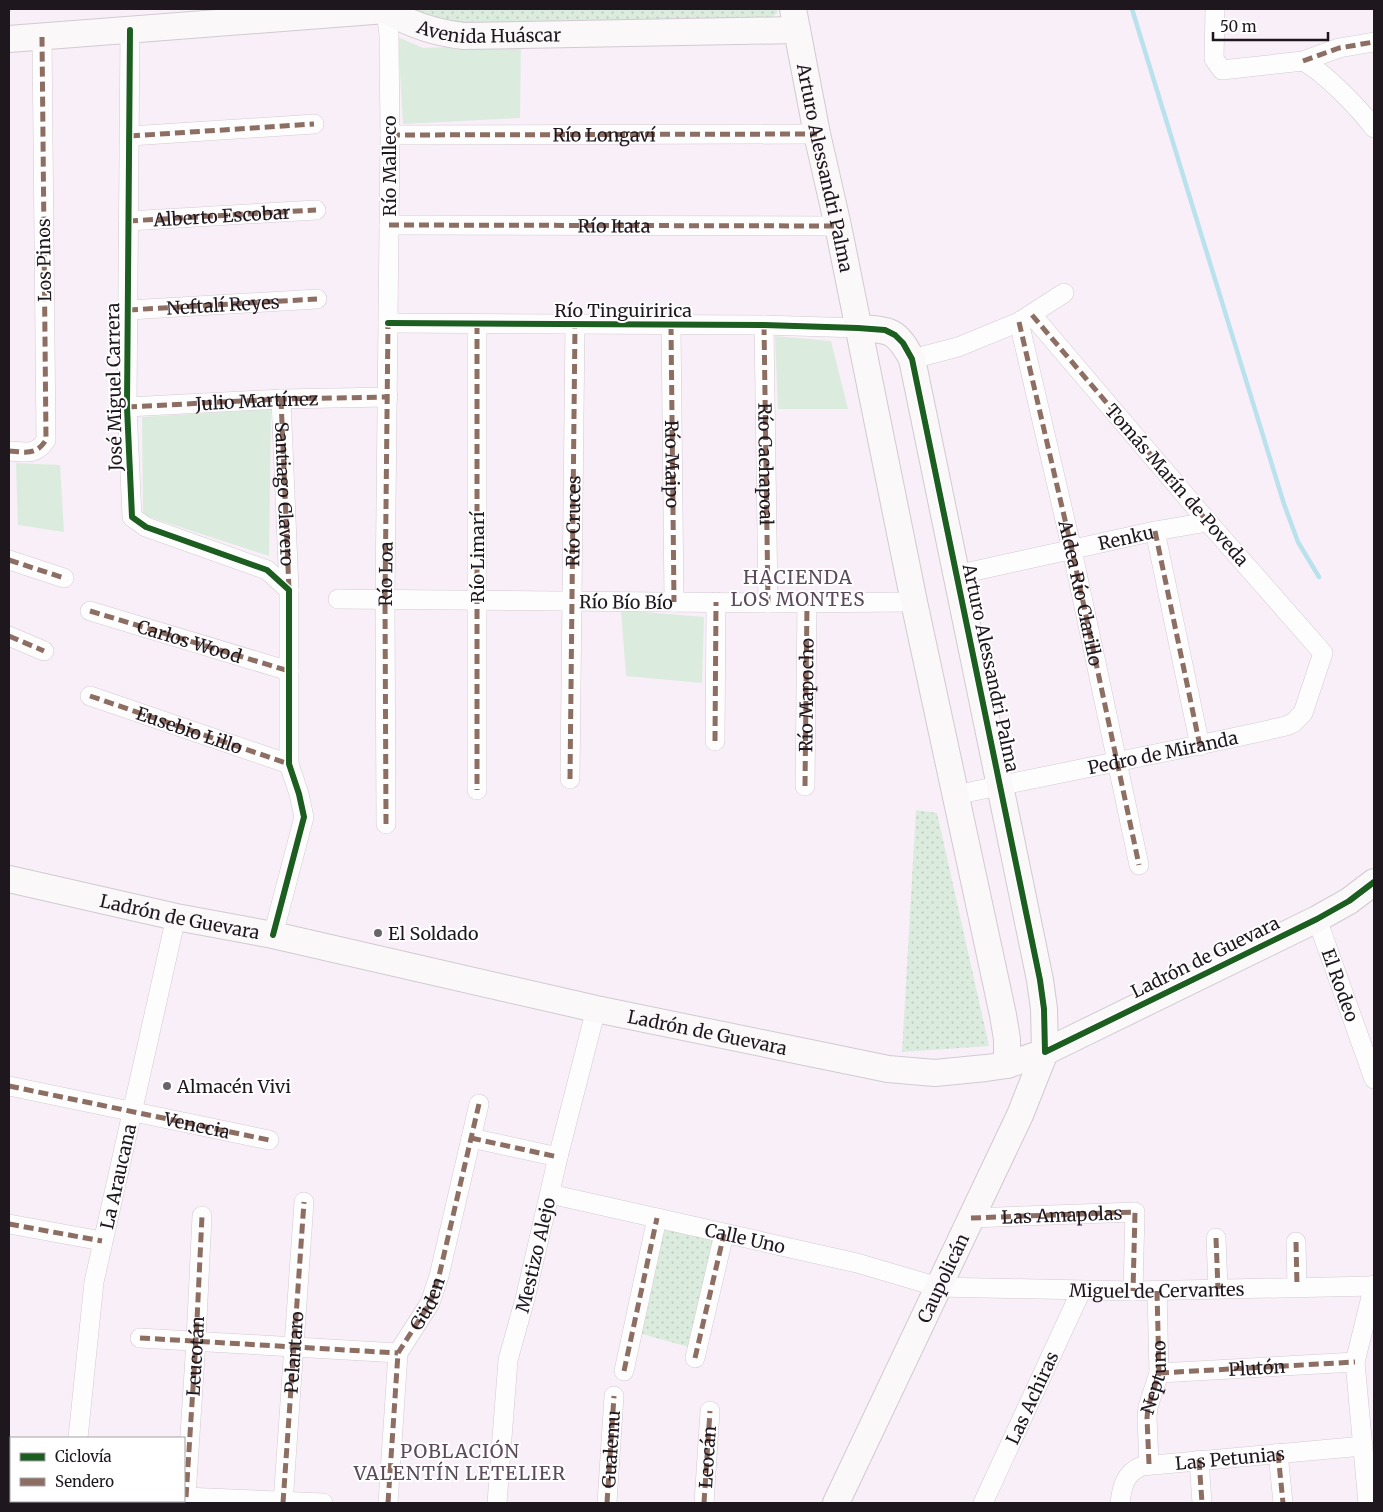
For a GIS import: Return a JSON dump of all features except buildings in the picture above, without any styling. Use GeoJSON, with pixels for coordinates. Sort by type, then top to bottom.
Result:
{"type":"FeatureCollection","features":[{"type":"Feature","properties":{"kind":"street"},"geometry":{"type":"LineString","coordinates":[[9,39],[340,11],[387,9]]}},
{"type":"Feature","properties":{"kind":"street","name":"Avenida Huáscar"},"geometry":{"type":"LineString","coordinates":[[387,9],[404,21],[429,30],[464,36],[795,19]]}},
{"type":"Feature","properties":{"kind":"street","name":"Río Malleco"},"geometry":{"type":"LineString","coordinates":[[387,9],[390,135],[388,323]]}},
{"type":"Feature","properties":{"kind":"street"},"geometry":{"type":"LineString","coordinates":[[1215,9],[1214,60],[1222,70],[1303,61],[1339,48],[1374,42]]}},
{"type":"Feature","properties":{"kind":"street","name":"Arturo Alessandri Palma"},"geometry":{"type":"LineString","coordinates":[[795,19],[914,602],[1003,1015],[1007,1039],[996,1067]]}},
{"type":"Feature","properties":{"kind":"street","name":"José Miguel Carrera"},"geometry":{"type":"LineString","coordinates":[[130,30],[127,407],[132,517],[146,527],[267,570],[288,590]]}},
{"type":"Feature","properties":{"kind":"street","name":"Los Pinos"},"geometry":{"type":"LineString","coordinates":[[9,451],[33,452],[42,446],[46,440],[42,37]]}},
{"type":"Feature","properties":{"kind":"street"},"geometry":{"type":"LineString","coordinates":[[1303,61],[1315,68],[1373,123]]}},
{"type":"Feature","properties":{"kind":"street"},"geometry":{"type":"LineString","coordinates":[[130,136],[314,124]]}},
{"type":"Feature","properties":{"kind":"street","name":"Río Longaví"},"geometry":{"type":"LineString","coordinates":[[390,135],[817,134]]}},
{"type":"Feature","properties":{"kind":"street","name":"Alberto Escobar"},"geometry":{"type":"LineString","coordinates":[[128,221],[316,210]]}},
{"type":"Feature","properties":{"kind":"street","name":"Río Itata"},"geometry":{"type":"LineString","coordinates":[[389,225],[838,226]]}},
{"type":"Feature","properties":{"kind":"street"},"geometry":{"type":"LineString","coordinates":[[912,359],[958,347],[1025,318],[1064,293]]}},
{"type":"Feature","properties":{"kind":"street","name":"Neftalí Reyes"},"geometry":{"type":"LineString","coordinates":[[128,310],[318,299]]}},
{"type":"Feature","properties":{"kind":"street","name":"Tomás Marín de Poveda"},"geometry":{"type":"LineString","coordinates":[[1025,318],[1323,653]]}},
{"type":"Feature","properties":{"kind":"street","name":"Aldea Río Clarillo"},"geometry":{"type":"LineString","coordinates":[[1025,318],[1139,865]]}},
{"type":"Feature","properties":{"kind":"street","name":"Río Tinguiririca"},"geometry":{"type":"LineString","coordinates":[[388,323],[764,325],[858,328]]}},
{"type":"Feature","properties":{"kind":"street","name":"Río Loa"},"geometry":{"type":"LineString","coordinates":[[386,824],[385,599],[388,323]]}},
{"type":"Feature","properties":{"kind":"street","name":"Río Limarí"},"geometry":{"type":"LineString","coordinates":[[477,324],[477,790]]}},
{"type":"Feature","properties":{"kind":"street","name":"Río Cruces"},"geometry":{"type":"LineString","coordinates":[[570,779],[575,325]]}},
{"type":"Feature","properties":{"kind":"street","name":"Río Maipo"},"geometry":{"type":"LineString","coordinates":[[671,325],[674,602]]}},
{"type":"Feature","properties":{"kind":"street","name":"Río Cachapoal"},"geometry":{"type":"LineString","coordinates":[[764,325],[768,603]]}},
{"type":"Feature","properties":{"kind":"street","name":"Arturo Alessandri Palma"},"geometry":{"type":"LineString","coordinates":[[858,328],[885,330],[895,335],[903,343],[912,359],[1040,980],[1044,1009],[1046,1052]]}},
{"type":"Feature","properties":{"kind":"street","name":"Julio Martínez"},"geometry":{"type":"LineString","coordinates":[[127,407],[282,399],[388,397]]}},
{"type":"Feature","properties":{"kind":"street","name":"Santiago Clavero"},"geometry":{"type":"LineString","coordinates":[[282,399],[288,590]]}},
{"type":"Feature","properties":{"kind":"street","name":"Renku"},"geometry":{"type":"LineString","coordinates":[[956,575],[1155,531],[1208,522]]}},
{"type":"Feature","properties":{"kind":"street"},"geometry":{"type":"LineString","coordinates":[[1155,531],[1200,746]]}},
{"type":"Feature","properties":{"kind":"street"},"geometry":{"type":"LineString","coordinates":[[9,560],[64,578]]}},
{"type":"Feature","properties":{"kind":"street"},"geometry":{"type":"LineString","coordinates":[[273,935],[304,817],[289,764],[288,590]]}},
{"type":"Feature","properties":{"kind":"street","name":"Río Bío Bío"},"geometry":{"type":"LineString","coordinates":[[338,599],[768,603],[914,602]]}},
{"type":"Feature","properties":{"kind":"street"},"geometry":{"type":"LineString","coordinates":[[715,741],[716,602]]}},
{"type":"Feature","properties":{"kind":"street","name":"Río Mapocho"},"geometry":{"type":"LineString","coordinates":[[805,786],[807,603]]}},
{"type":"Feature","properties":{"kind":"street","name":"Carlos Wood"},"geometry":{"type":"LineString","coordinates":[[90,611],[289,671]]}},
{"type":"Feature","properties":{"kind":"street"},"geometry":{"type":"LineString","coordinates":[[9,636],[44,651]]}},
{"type":"Feature","properties":{"kind":"street","name":"Pedro de Miranda"},"geometry":{"type":"LineString","coordinates":[[956,795],[1116,761],[1200,746],[1293,723],[1306,707],[1323,653]]}},
{"type":"Feature","properties":{"kind":"street","name":"Eusebio Lillo"},"geometry":{"type":"LineString","coordinates":[[90,696],[289,764]]}},
{"type":"Feature","properties":{"kind":"street","name":"Ladrón de Guevara"},"geometry":{"type":"LineString","coordinates":[[9,879],[176,917],[273,935],[596,1009],[888,1069],[935,1073],[996,1067],[1046,1052],[1317,919],[1349,901],[1374,882]]}},
{"type":"Feature","properties":{"kind":"street","name":"La Araucana"},"geometry":{"type":"LineString","coordinates":[[78,1437],[94,1282],[176,917]]}},
{"type":"Feature","properties":{"kind":"street","name":"El Rodeo"},"geometry":{"type":"LineString","coordinates":[[1317,919],[1374,1079]]}},
{"type":"Feature","properties":{"kind":"street","name":"Mestizo Alejo"},"geometry":{"type":"LineString","coordinates":[[497,1503],[508,1360],[525,1299],[558,1157],[596,1009]]}},
{"type":"Feature","properties":{"kind":"street","name":"Caupolicán"},"geometry":{"type":"LineString","coordinates":[[836,1503],[1020,1115],[1046,1052]]}},
{"type":"Feature","properties":{"kind":"street"},"geometry":{"type":"LineString","coordinates":[[996,1067],[1010,1082],[1016,1093],[1020,1115]]}},
{"type":"Feature","properties":{"kind":"street","name":"Venecia"},"geometry":{"type":"LineString","coordinates":[[9,1086],[269,1140]]}},
{"type":"Feature","properties":{"kind":"street","name":"Güden"},"geometry":{"type":"LineString","coordinates":[[388,1503],[398,1353],[430,1303],[439,1276],[479,1104]]}},
{"type":"Feature","properties":{"kind":"street"},"geometry":{"type":"LineString","coordinates":[[471,1138],[558,1157]]}},
{"type":"Feature","properties":{"kind":"street","name":"Calle Uno"},"geometry":{"type":"LineString","coordinates":[[550,1194],[857,1263],[938,1287]]}},
{"type":"Feature","properties":{"kind":"street","name":"Pelantaro"},"geometry":{"type":"LineString","coordinates":[[284,1502],[304,1202]]}},
{"type":"Feature","properties":{"kind":"street","name":"Las Amapolas"},"geometry":{"type":"LineString","coordinates":[[971,1218],[1135,1212],[1132,1291]]}},
{"type":"Feature","properties":{"kind":"street","name":"Leucotán"},"geometry":{"type":"LineString","coordinates":[[185,1497],[196,1341],[202,1216]]}},
{"type":"Feature","properties":{"kind":"street"},"geometry":{"type":"LineString","coordinates":[[624,1371],[657,1218]]}},
{"type":"Feature","properties":{"kind":"street"},"geometry":{"type":"LineString","coordinates":[[9,1224],[102,1241]]}},
{"type":"Feature","properties":{"kind":"street"},"geometry":{"type":"LineString","coordinates":[[696,1358],[724,1234]]}},
{"type":"Feature","properties":{"kind":"street"},"geometry":{"type":"LineString","coordinates":[[1216,1238],[1218,1289]]}},
{"type":"Feature","properties":{"kind":"street"},"geometry":{"type":"LineString","coordinates":[[1296,1242],[1297,1286]]}},
{"type":"Feature","properties":{"kind":"street"},"geometry":{"type":"LineString","coordinates":[[1368,1503],[1355,1362],[1374,1285]]}},
{"type":"Feature","properties":{"kind":"street","name":"Miguel de Cervantes"},"geometry":{"type":"LineString","coordinates":[[938,1287],[1157,1291],[1374,1285]]}},
{"type":"Feature","properties":{"kind":"street","name":"Las Achiras"},"geometry":{"type":"LineString","coordinates":[[983,1503],[1081,1291]]}},
{"type":"Feature","properties":{"kind":"street","name":"Neptuno"},"geometry":{"type":"LineString","coordinates":[[1149,1464],[1148,1407],[1159,1373],[1157,1291]]}},
{"type":"Feature","properties":{"kind":"street"},"geometry":{"type":"LineString","coordinates":[[140,1338],[398,1353]]}},
{"type":"Feature","properties":{"kind":"street","name":"Plutón"},"geometry":{"type":"LineString","coordinates":[[1159,1373],[1355,1362]]}},
{"type":"Feature","properties":{"kind":"street","name":"Gualemu"},"geometry":{"type":"LineString","coordinates":[[607,1503],[614,1396]]}},
{"type":"Feature","properties":{"kind":"street","name":"Leocán"},"geometry":{"type":"LineString","coordinates":[[704,1503],[710,1411]]}},
{"type":"Feature","properties":{"kind":"street","name":"Las Petunias"},"geometry":{"type":"LineString","coordinates":[[1120,1503],[1122,1485],[1130,1473],[1149,1464],[1363,1446]]}},
{"type":"Feature","properties":{"kind":"street"},"geometry":{"type":"LineString","coordinates":[[1278,1453],[1283,1503]]}},
{"type":"Feature","properties":{"kind":"street"},"geometry":{"type":"LineString","coordinates":[[1199,1460],[1202,1503]]}},
{"type":"Feature","properties":{"kind":"street"},"geometry":{"type":"LineString","coordinates":[[185,1497],[323,1503]]}},
{"type":"Feature","properties":{"kind":"green space"},"geometry":{"type":"Polygon","coordinates":[[[417,9],[777,9],[777,13],[770,19],[473,27],[423,17],[417,9]]]}},
{"type":"Feature","properties":{"kind":"green space"},"geometry":{"type":"Polygon","coordinates":[[[398,37],[423,48],[521,44],[520,118],[403,124],[398,37]]]}},
{"type":"Feature","properties":{"kind":"green space"},"geometry":{"type":"Polygon","coordinates":[[[775,336],[831,341],[848,409],[778,409],[775,336]]]}},
{"type":"Feature","properties":{"kind":"green space"},"geometry":{"type":"Polygon","coordinates":[[[271,409],[269,556],[143,515],[142,417],[271,409]]]}},
{"type":"Feature","properties":{"kind":"green space"},"geometry":{"type":"Polygon","coordinates":[[[16,463],[60,465],[64,532],[18,525],[16,463]]]}},
{"type":"Feature","properties":{"kind":"green space"},"geometry":{"type":"Polygon","coordinates":[[[621,610],[704,617],[702,683],[626,676],[621,610]]]}},
{"type":"Feature","properties":{"kind":"green space"},"geometry":{"type":"Polygon","coordinates":[[[916,810],[937,813],[989,1046],[902,1052],[916,810]]]}},
{"type":"Feature","properties":{"kind":"green space"},"geometry":{"type":"Polygon","coordinates":[[[666,1224],[719,1237],[692,1348],[639,1333],[666,1224]]]}},
{"type":"Feature","properties":{"kind":"waterway"},"geometry":{"type":"LineString","coordinates":[[1132,9],[1284,504],[1298,542],[1319,577]]}},
{"type":"Feature","properties":{"kind":"marked path"},"geometry":{"type":"LineString","coordinates":[[9,451],[34,451],[46,440],[42,37]]}},
{"type":"Feature","properties":{"kind":"marked path"},"geometry":{"type":"LineString","coordinates":[[1303,61],[1339,48],[1374,42]]}},
{"type":"Feature","properties":{"kind":"marked path"},"geometry":{"type":"LineString","coordinates":[[130,136],[314,124]]}},
{"type":"Feature","properties":{"kind":"marked path"},"geometry":{"type":"LineString","coordinates":[[390,135],[817,134]]}},
{"type":"Feature","properties":{"kind":"marked path"},"geometry":{"type":"LineString","coordinates":[[128,221],[316,210]]}},
{"type":"Feature","properties":{"kind":"marked path"},"geometry":{"type":"LineString","coordinates":[[389,225],[838,226]]}},
{"type":"Feature","properties":{"kind":"marked path"},"geometry":{"type":"LineString","coordinates":[[128,310],[317,299]]}},
{"type":"Feature","properties":{"kind":"marked path"},"geometry":{"type":"LineString","coordinates":[[1032,315],[1208,522]]}},
{"type":"Feature","properties":{"kind":"marked path"},"geometry":{"type":"LineString","coordinates":[[1019,322],[1072,550],[1139,865]]}},
{"type":"Feature","properties":{"kind":"marked path"},"geometry":{"type":"LineString","coordinates":[[386,824],[385,599],[388,323]]}},
{"type":"Feature","properties":{"kind":"marked path"},"geometry":{"type":"LineString","coordinates":[[477,324],[477,790]]}},
{"type":"Feature","properties":{"kind":"marked path"},"geometry":{"type":"LineString","coordinates":[[570,779],[575,325]]}},
{"type":"Feature","properties":{"kind":"marked path"},"geometry":{"type":"LineString","coordinates":[[671,325],[674,602]]}},
{"type":"Feature","properties":{"kind":"marked path"},"geometry":{"type":"LineString","coordinates":[[764,325],[768,603]]}},
{"type":"Feature","properties":{"kind":"marked path"},"geometry":{"type":"LineString","coordinates":[[127,407],[281,399],[388,397]]}},
{"type":"Feature","properties":{"kind":"marked path"},"geometry":{"type":"LineString","coordinates":[[281,399],[289,590]]}},
{"type":"Feature","properties":{"kind":"marked path"},"geometry":{"type":"LineString","coordinates":[[1155,531],[1200,746]]}},
{"type":"Feature","properties":{"kind":"marked path"},"geometry":{"type":"LineString","coordinates":[[9,560],[64,578]]}},
{"type":"Feature","properties":{"kind":"marked path"},"geometry":{"type":"LineString","coordinates":[[715,741],[716,602]]}},
{"type":"Feature","properties":{"kind":"marked path"},"geometry":{"type":"LineString","coordinates":[[805,786],[807,603]]}},
{"type":"Feature","properties":{"kind":"marked path"},"geometry":{"type":"LineString","coordinates":[[90,611],[289,671]]}},
{"type":"Feature","properties":{"kind":"marked path"},"geometry":{"type":"LineString","coordinates":[[9,636],[44,651]]}},
{"type":"Feature","properties":{"kind":"marked path"},"geometry":{"type":"LineString","coordinates":[[90,696],[289,764]]}},
{"type":"Feature","properties":{"kind":"marked path"},"geometry":{"type":"LineString","coordinates":[[9,1086],[269,1140]]}},
{"type":"Feature","properties":{"kind":"marked path"},"geometry":{"type":"LineString","coordinates":[[388,1503],[398,1353],[430,1303],[439,1276],[479,1104]]}},
{"type":"Feature","properties":{"kind":"marked path"},"geometry":{"type":"LineString","coordinates":[[471,1138],[558,1157]]}},
{"type":"Feature","properties":{"kind":"marked path"},"geometry":{"type":"LineString","coordinates":[[283,1503],[304,1202]]}},
{"type":"Feature","properties":{"kind":"marked path"},"geometry":{"type":"LineString","coordinates":[[971,1218],[1135,1212],[1133,1291]]}},
{"type":"Feature","properties":{"kind":"marked path"},"geometry":{"type":"LineString","coordinates":[[186,1497],[202,1216]]}},
{"type":"Feature","properties":{"kind":"marked path"},"geometry":{"type":"LineString","coordinates":[[624,1371],[657,1218]]}},
{"type":"Feature","properties":{"kind":"marked path"},"geometry":{"type":"LineString","coordinates":[[9,1224],[102,1241]]}},
{"type":"Feature","properties":{"kind":"marked path"},"geometry":{"type":"LineString","coordinates":[[695,1358],[724,1234]]}},
{"type":"Feature","properties":{"kind":"marked path"},"geometry":{"type":"LineString","coordinates":[[1216,1238],[1218,1289]]}},
{"type":"Feature","properties":{"kind":"marked path"},"geometry":{"type":"LineString","coordinates":[[1296,1242],[1297,1286]]}},
{"type":"Feature","properties":{"kind":"marked path"},"geometry":{"type":"LineString","coordinates":[[1149,1464],[1148,1407],[1159,1373],[1157,1291]]}},
{"type":"Feature","properties":{"kind":"marked path"},"geometry":{"type":"LineString","coordinates":[[140,1338],[398,1353]]}},
{"type":"Feature","properties":{"kind":"marked path"},"geometry":{"type":"LineString","coordinates":[[1159,1373],[1355,1362]]}},
{"type":"Feature","properties":{"kind":"marked path"},"geometry":{"type":"LineString","coordinates":[[607,1503],[614,1396]]}},
{"type":"Feature","properties":{"kind":"marked path"},"geometry":{"type":"LineString","coordinates":[[704,1503],[710,1411]]}},
{"type":"Feature","properties":{"kind":"marked path"},"geometry":{"type":"LineString","coordinates":[[1278,1453],[1283,1503]]}},
{"type":"Feature","properties":{"kind":"marked path"},"geometry":{"type":"LineString","coordinates":[[1199,1460],[1202,1503]]}},
{"type":"Feature","properties":{"kind":"cycle path"},"geometry":{"type":"LineString","coordinates":[[130,30],[127,407],[132,517],[146,527],[267,570],[289,590],[289,764],[304,817],[273,935]]}},
{"type":"Feature","properties":{"kind":"cycle path"},"geometry":{"type":"LineString","coordinates":[[388,323],[764,325],[858,328],[885,330],[895,335],[903,343],[912,359],[1040,980],[1044,1009],[1045,1052],[1317,919],[1349,901],[1374,882]]}},
{"type":"Feature","properties":{"kind":"place","name":"El Soldado"},"geometry":{"type":"Point","coordinates":[378,933]}},
{"type":"Feature","properties":{"kind":"place","name":"Almacén Vivi"},"geometry":{"type":"Point","coordinates":[167,1086]}},
{"type":"Feature","properties":{"kind":"district","name":"HACIENDA LOS MONTES"},"geometry":{"type":"Point","coordinates":[798,588]}},
{"type":"Feature","properties":{"kind":"district","name":"POBLACIÓN VALENTÍN LETELIER"},"geometry":{"type":"Point","coordinates":[460,1462]}}]}
